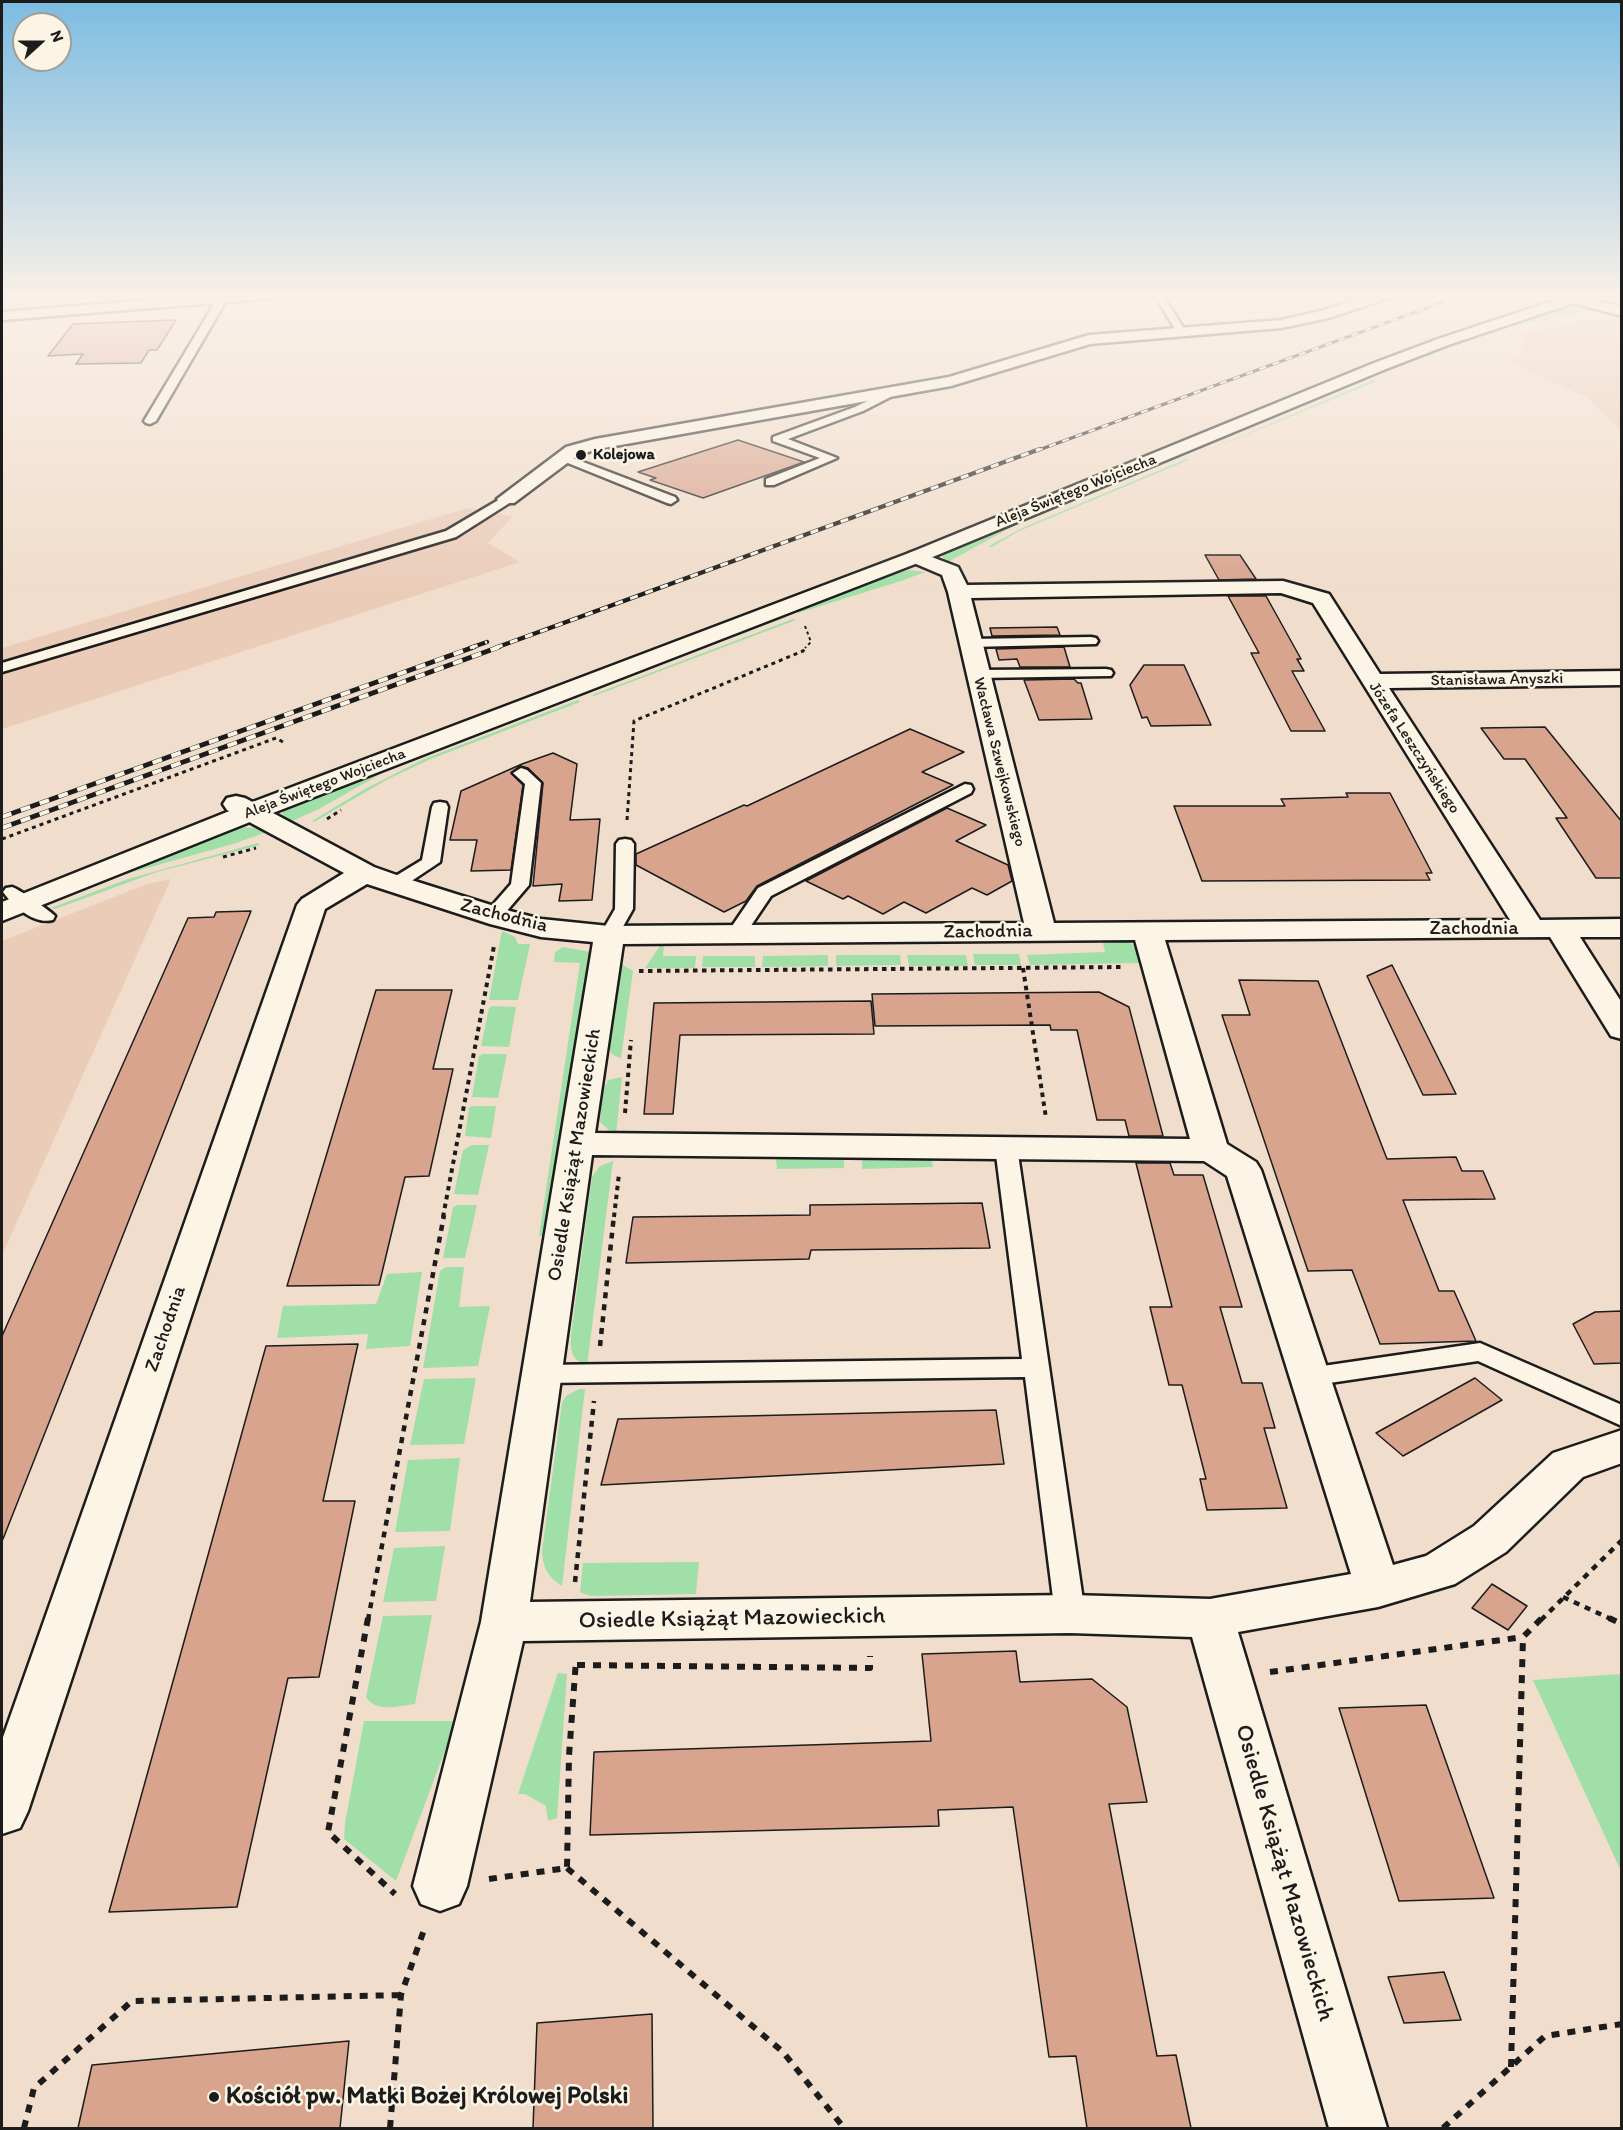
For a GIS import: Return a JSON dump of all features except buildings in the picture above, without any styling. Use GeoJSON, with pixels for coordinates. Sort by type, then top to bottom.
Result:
{"type":"FeatureCollection","features":[{"type":"Feature","properties":{"kind":"street"},"geometry":{"type":"LineString","coordinates":[[507,499],[562,457],[572,451],[595,444],[880,393]]}},
{"type":"Feature","properties":{"kind":"street","name":"Aleja Świętego Wojciecha"},"geometry":{"type":"LineString","coordinates":[[17,904],[243,808],[595,681],[648,658],[916,557],[1313,393]]}},
{"type":"Feature","properties":{"kind":"street","name":"Wacława Szwejkowskiego"},"geometry":{"type":"LineString","coordinates":[[916,557],[951,571],[959,592],[1041,931]]}},
{"type":"Feature","properties":{"kind":"street","name":"Józefa Leszczyńskiego"},"geometry":{"type":"LineString","coordinates":[[959,592],[1283,587],[1321,599],[1372,681],[1545,929],[1622,1029]]}},
{"type":"Feature","properties":{"kind":"street","name":"Stanisława Anyszki"},"geometry":{"type":"LineString","coordinates":[[1372,681],[1622,678]]}},
{"type":"Feature","properties":{"kind":"street","name":"Zachodnia"},"geometry":{"type":"LineString","coordinates":[[243,808],[379,879],[496,917],[541,928],[609,935],[1622,928]]}},
{"type":"Feature","properties":{"kind":"street","name":"Zachodnia"},"geometry":{"type":"LineString","coordinates":[[2,1811],[312,905],[379,879]]}},
{"type":"Feature","properties":{"kind":"street"},"geometry":{"type":"LineString","coordinates":[[1147,931],[1211,1150]]}},
{"type":"Feature","properties":{"kind":"street","name":"Osiedle Książąt Mazowieckich"},"geometry":{"type":"LineString","coordinates":[[609,935],[504,1622],[1070,1614],[1210,1618],[1378,1588],[1438,1571],[1490,1539],[1568,1465],[1622,1446]]}},
{"type":"Feature","properties":{"kind":"street"},"geometry":{"type":"LineString","coordinates":[[576,1144],[1211,1150],[1243,1170],[1378,1588]]}},
{"type":"Feature","properties":{"kind":"street","name":"Osiedle Książąt Mazowieckich"},"geometry":{"type":"LineString","coordinates":[[1210,1618],[1358,2128]]}},
{"type":"Feature","properties":{"kind":"street"},"geometry":{"type":"LineString","coordinates":[[440,1886],[504,1622]]}},
{"type":"Feature","properties":{"kind":"lane"},"geometry":{"type":"LineString","coordinates":[[150,422],[167,393]]}},
{"type":"Feature","properties":{"kind":"lane"},"geometry":{"type":"LineString","coordinates":[[770,482],[831,458],[777,439],[859,409],[889,393]]}},
{"type":"Feature","properties":{"kind":"lane"},"geometry":{"type":"LineString","coordinates":[[562,457],[670,500]]}},
{"type":"Feature","properties":{"kind":"lane"},"geometry":{"type":"LineString","coordinates":[[2,668],[451,534],[507,499]]}},
{"type":"Feature","properties":{"kind":"lane"},"geometry":{"type":"LineString","coordinates":[[970,643],[1091,641]]}},
{"type":"Feature","properties":{"kind":"lane"},"geometry":{"type":"LineString","coordinates":[[977,674],[1106,673]]}},
{"type":"Feature","properties":{"kind":"lane"},"geometry":{"type":"LineString","coordinates":[[496,917],[520,885],[533,783],[521,773]]}},
{"type":"Feature","properties":{"kind":"lane"},"geometry":{"type":"LineString","coordinates":[[735,935],[764,892],[965,789]]}},
{"type":"Feature","properties":{"kind":"lane"},"geometry":{"type":"LineString","coordinates":[[379,879],[431,862],[440,807]]}},
{"type":"Feature","properties":{"kind":"lane"},"geometry":{"type":"LineString","coordinates":[[609,935],[624,909],[625,844]]}},
{"type":"Feature","properties":{"kind":"lane"},"geometry":{"type":"LineString","coordinates":[[1006,1147],[1070,1614]]}},
{"type":"Feature","properties":{"kind":"lane"},"geometry":{"type":"LineString","coordinates":[[1309,1377],[1480,1352],[1622,1416]]}},
{"type":"Feature","properties":{"kind":"lane"},"geometry":{"type":"LineString","coordinates":[[541,1374],[1036,1368]]}},
{"type":"Feature","properties":{"kind":"path"},"geometry":{"type":"LineString","coordinates":[[625,844],[634,721],[803,651],[811,642],[803,619],[778,610]]}},
{"type":"Feature","properties":{"kind":"path"},"geometry":{"type":"LineString","coordinates":[[2,839],[276,738],[283,742]]}},
{"type":"Feature","properties":{"kind":"path"},"geometry":{"type":"LineString","coordinates":[[496,917],[328,1832],[394,1894],[567,1868],[783,2052],[844,2128]]}},
{"type":"Feature","properties":{"kind":"path"},"geometry":{"type":"LineString","coordinates":[[1023,968],[1051,1147]]}},
{"type":"Feature","properties":{"kind":"path"},"geometry":{"type":"LineString","coordinates":[[1273,1682],[1269,1671],[1523,1637],[1622,1540]]}},
{"type":"Feature","properties":{"kind":"path"},"geometry":{"type":"LineString","coordinates":[[1563,1597],[1622,1624]]}},
{"type":"Feature","properties":{"kind":"path"},"geometry":{"type":"LineString","coordinates":[[567,1868],[569,1756],[577,1665],[571,1622]]}},
{"type":"Feature","properties":{"kind":"path"},"geometry":{"type":"LineString","coordinates":[[1511,2067],[1523,1637]]}},
{"type":"Feature","properties":{"kind":"path"},"geometry":{"type":"LineString","coordinates":[[577,1665],[870,1668],[869,1651]]}},
{"type":"Feature","properties":{"kind":"path"},"geometry":{"type":"LineString","coordinates":[[390,2128],[401,1995],[440,1886]]}},
{"type":"Feature","properties":{"kind":"path"},"geometry":{"type":"LineString","coordinates":[[24,2128],[34,2088],[132,2001],[401,1995]]}},
{"type":"Feature","properties":{"kind":"path"},"geometry":{"type":"LineString","coordinates":[[1443,2128],[1545,2036],[1622,2024]]}},
{"type":"Feature","properties":{"kind":"shaded area"},"geometry":{"type":"Polygon","coordinates":[[[1578,393],[1621,393],[1621,427],[1618,427],[1586,397],[1578,393]]]}},
{"type":"Feature","properties":{"kind":"shaded area"},"geometry":{"type":"Polygon","coordinates":[[[468,508],[513,516],[488,543],[520,562],[2,729],[2,648],[468,508]]]}},
{"type":"Feature","properties":{"kind":"shaded area"},"geometry":{"type":"Polygon","coordinates":[[[171,879],[2,1255],[2,941],[147,884],[171,879]]]}},
{"type":"Feature","properties":{"kind":"green space"},"geometry":{"type":"Polygon","coordinates":[[[1329,393],[1333,393],[1188,454],[1186,453],[1329,393]]]}},
{"type":"Feature","properties":{"kind":"green space"},"geometry":{"type":"Polygon","coordinates":[[[1341,393],[1348,393],[1194,456],[1341,393]]]}},
{"type":"Feature","properties":{"kind":"green space"},"geometry":{"type":"Polygon","coordinates":[[[1175,457],[1181,457],[1014,526],[948,562],[942,557],[945,552],[1175,457]]]}},
{"type":"Feature","properties":{"kind":"green space"},"geometry":{"type":"Polygon","coordinates":[[[1186,459],[1189,460],[1019,531],[992,547],[989,546],[1020,529],[1186,459]]]}},
{"type":"Feature","properties":{"kind":"green space"},"geometry":{"type":"Polygon","coordinates":[[[910,570],[925,572],[798,613],[797,610],[894,573],[910,570]]]}},
{"type":"Feature","properties":{"kind":"green space"},"geometry":{"type":"Polygon","coordinates":[[[780,617],[787,617],[586,692],[586,689],[780,617]]]}},
{"type":"Feature","properties":{"kind":"green space"},"geometry":{"type":"Polygon","coordinates":[[[793,619],[796,620],[592,695],[793,619]]]}},
{"type":"Feature","properties":{"kind":"green space"},"geometry":{"type":"Polygon","coordinates":[[[572,698],[393,767],[319,809],[292,821],[284,817],[282,812],[284,806],[572,698]]]}},
{"type":"Feature","properties":{"kind":"green space"},"geometry":{"type":"Polygon","coordinates":[[[578,700],[580,702],[431,759],[388,779],[314,822],[312,821],[365,789],[424,759],[578,700]]]}},
{"type":"Feature","properties":{"kind":"green space"},"geometry":{"type":"Polygon","coordinates":[[[237,827],[257,828],[267,832],[233,844],[118,876],[46,903],[237,827]]]}},
{"type":"Feature","properties":{"kind":"green space"},"geometry":{"type":"Polygon","coordinates":[[[258,843],[260,845],[157,872],[55,909],[51,908],[128,879],[258,843]]]}},
{"type":"Feature","properties":{"kind":"green space"},"geometry":{"type":"Polygon","coordinates":[[[502,931],[515,937],[518,944],[530,944],[518,1000],[489,1000],[502,931]]]}},
{"type":"Feature","properties":{"kind":"green space"},"geometry":{"type":"Polygon","coordinates":[[[1115,938],[1139,948],[1144,963],[1030,965],[1027,955],[1105,952],[1102,939],[1115,938]]]}},
{"type":"Feature","properties":{"kind":"green space"},"geometry":{"type":"Polygon","coordinates":[[[664,943],[663,956],[696,956],[695,968],[645,968],[664,943]]]}},
{"type":"Feature","properties":{"kind":"green space"},"geometry":{"type":"Polygon","coordinates":[[[563,947],[591,952],[544,1236],[539,1236],[580,963],[554,962],[555,952],[563,947]]]}},
{"type":"Feature","properties":{"kind":"green space"},"geometry":{"type":"Polygon","coordinates":[[[973,954],[1019,954],[1021,965],[975,965],[973,954]]]}},
{"type":"Feature","properties":{"kind":"green space"},"geometry":{"type":"Polygon","coordinates":[[[828,955],[828,966],[762,967],[763,956],[828,955]]]}},
{"type":"Feature","properties":{"kind":"green space"},"geometry":{"type":"Polygon","coordinates":[[[836,955],[900,955],[901,965],[836,966],[836,955]]]}},
{"type":"Feature","properties":{"kind":"green space"},"geometry":{"type":"Polygon","coordinates":[[[907,955],[966,955],[968,966],[909,966],[907,955]]]}},
{"type":"Feature","properties":{"kind":"green space"},"geometry":{"type":"Polygon","coordinates":[[[703,956],[755,956],[755,967],[702,967],[703,956]]]}},
{"type":"Feature","properties":{"kind":"green space"},"geometry":{"type":"Polygon","coordinates":[[[621,964],[633,971],[621,1058],[613,1055],[608,1048],[621,964]]]}},
{"type":"Feature","properties":{"kind":"green space"},"geometry":{"type":"Polygon","coordinates":[[[493,1006],[516,1007],[509,1047],[481,1046],[489,1008],[493,1006]]]}},
{"type":"Feature","properties":{"kind":"green space"},"geometry":{"type":"Polygon","coordinates":[[[507,1054],[498,1098],[472,1097],[479,1056],[507,1054]]]}},
{"type":"Feature","properties":{"kind":"green space"},"geometry":{"type":"Polygon","coordinates":[[[622,1077],[616,1134],[613,1134],[600,1122],[602,1092],[608,1080],[622,1077]]]}},
{"type":"Feature","properties":{"kind":"green space"},"geometry":{"type":"Polygon","coordinates":[[[496,1106],[491,1138],[465,1136],[469,1108],[496,1106]]]}},
{"type":"Feature","properties":{"kind":"green space"},"geometry":{"type":"Polygon","coordinates":[[[472,1145],[489,1145],[478,1195],[454,1194],[463,1150],[472,1145]]]}},
{"type":"Feature","properties":{"kind":"green space"},"geometry":{"type":"Polygon","coordinates":[[[931,1156],[933,1167],[862,1169],[862,1157],[931,1156]]]}},
{"type":"Feature","properties":{"kind":"green space"},"geometry":{"type":"Polygon","coordinates":[[[781,1157],[841,1157],[844,1159],[844,1168],[777,1169],[776,1160],[781,1157]]]}},
{"type":"Feature","properties":{"kind":"green space"},"geometry":{"type":"Polygon","coordinates":[[[613,1161],[587,1366],[573,1354],[571,1335],[592,1177],[600,1166],[613,1161]]]}},
{"type":"Feature","properties":{"kind":"green space"},"geometry":{"type":"Polygon","coordinates":[[[477,1205],[465,1258],[443,1258],[453,1207],[477,1205]]]}},
{"type":"Feature","properties":{"kind":"green space"},"geometry":{"type":"Polygon","coordinates":[[[446,1267],[464,1267],[459,1307],[490,1306],[478,1366],[423,1368],[440,1271],[446,1267]]]}},
{"type":"Feature","properties":{"kind":"green space"},"geometry":{"type":"Polygon","coordinates":[[[422,1272],[410,1346],[366,1349],[368,1334],[277,1338],[283,1306],[376,1304],[387,1274],[422,1272]]]}},
{"type":"Feature","properties":{"kind":"green space"},"geometry":{"type":"Polygon","coordinates":[[[476,1378],[464,1444],[410,1445],[424,1379],[476,1378]]]}},
{"type":"Feature","properties":{"kind":"green space"},"geometry":{"type":"Polygon","coordinates":[[[579,1389],[585,1389],[562,1586],[547,1571],[542,1551],[562,1403],[566,1396],[579,1389]]]}},
{"type":"Feature","properties":{"kind":"green space"},"geometry":{"type":"Polygon","coordinates":[[[460,1458],[450,1531],[395,1532],[408,1460],[460,1458]]]}},
{"type":"Feature","properties":{"kind":"green space"},"geometry":{"type":"Polygon","coordinates":[[[445,1546],[436,1601],[383,1602],[394,1548],[445,1546]]]}},
{"type":"Feature","properties":{"kind":"green space"},"geometry":{"type":"Polygon","coordinates":[[[699,1562],[696,1594],[590,1596],[580,1592],[583,1563],[699,1562]]]}},
{"type":"Feature","properties":{"kind":"green space"},"geometry":{"type":"Polygon","coordinates":[[[432,1615],[415,1704],[381,1707],[370,1702],[366,1697],[383,1616],[432,1615]]]}},
{"type":"Feature","properties":{"kind":"green space"},"geometry":{"type":"Polygon","coordinates":[[[558,1673],[567,1674],[557,1818],[548,1821],[546,1806],[525,1794],[518,1794],[558,1673]]]}},
{"type":"Feature","properties":{"kind":"green space"},"geometry":{"type":"Polygon","coordinates":[[[1622,1674],[1621,1871],[1533,1680],[1622,1674]]]}},
{"type":"Feature","properties":{"kind":"green space"},"geometry":{"type":"Polygon","coordinates":[[[364,1721],[456,1721],[396,1881],[344,1839],[364,1721]]]}},
{"type":"Feature","properties":{"kind":"railway"},"geometry":{"type":"LineString","coordinates":[[1036,451],[1193,393]]}},
{"type":"Feature","properties":{"kind":"railway"},"geometry":{"type":"LineString","coordinates":[[495,648],[1040,449]]}},
{"type":"Feature","properties":{"kind":"railway"},"geometry":{"type":"LineString","coordinates":[[470,648],[487,642]]}},
{"type":"Feature","properties":{"kind":"railway"},"geometry":{"type":"LineString","coordinates":[[2,817],[474,647]]}},
{"type":"Feature","properties":{"kind":"railway"},"geometry":{"type":"LineString","coordinates":[[2,828],[499,647]]}},
{"type":"Feature","properties":{"kind":"place","name":"Kolejowa"},"geometry":{"type":"Point","coordinates":[581,455]}},
{"type":"Feature","properties":{"kind":"place","name":"Kościół pw. Matki Bożej Królowej Polski"},"geometry":{"type":"Point","coordinates":[214,2097]}}]}
